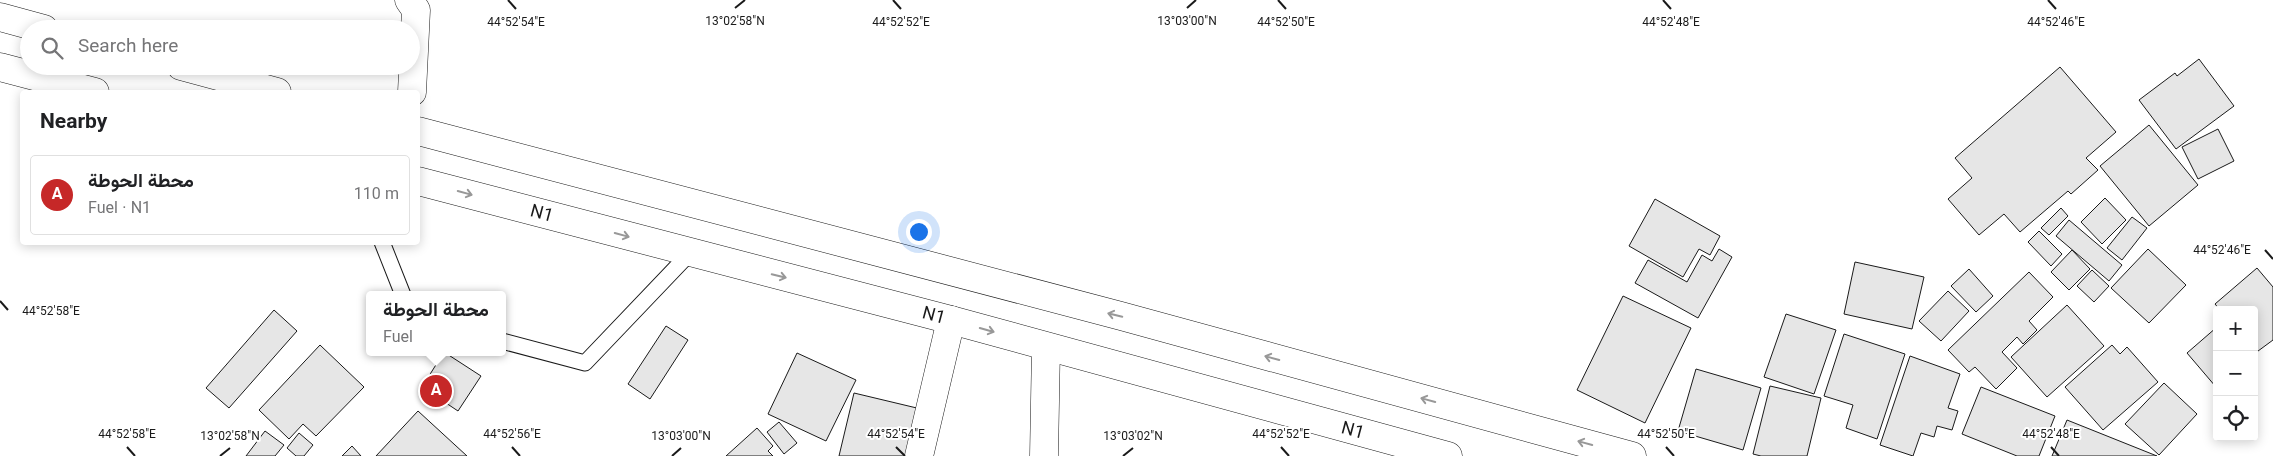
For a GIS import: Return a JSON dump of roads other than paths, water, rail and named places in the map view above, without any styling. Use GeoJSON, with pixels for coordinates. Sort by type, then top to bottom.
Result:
{"type":"FeatureCollection","features":[{"type":"Feature","properties":{"kind":"main road"},"geometry":{"type":"LineString","coordinates":[[409,0],[416,10],[416,20]]}},
{"type":"Feature","properties":{"kind":"main road"},"geometry":{"type":"LineString","coordinates":[[0,17],[20,22]]}},
{"type":"Feature","properties":{"kind":"main road"},"geometry":{"type":"LineString","coordinates":[[0,66],[20,71]]}},
{"type":"Feature","properties":{"kind":"main road"},"geometry":{"type":"LineString","coordinates":[[33,75],[88,90]]}},
{"type":"Feature","properties":{"kind":"main road"},"geometry":{"type":"LineString","coordinates":[[214,75],[270,90]]}},
{"type":"Feature","properties":{"kind":"main road"},"geometry":{"type":"LineString","coordinates":[[412,90],[413,75]]}},
{"type":"Feature","properties":{"kind":"main road"},"geometry":{"type":"LineString","coordinates":[[420,132],[1121,316],[1632,456]]}},
{"type":"Feature","properties":{"kind":"main road","name":"N1"},"geometry":{"type":"LineString","coordinates":[[420,182],[951,320],[1448,456]]}},
{"type":"Feature","properties":{"kind":"main road"},"geometry":{"type":"LineString","coordinates":[[919,456],[951,320]]}},
{"type":"Feature","properties":{"kind":"main road"},"geometry":{"type":"LineString","coordinates":[[1044,456],[1046,347]]}},
{"type":"Feature","properties":{"kind":"lane"},"geometry":{"type":"LineString","coordinates":[[383,245],[401,291]]}},
{"type":"Feature","properties":{"kind":"lane"},"geometry":{"type":"LineString","coordinates":[[506,342],[585,363],[690,253]]}},
{"type":"Feature","properties":{"kind":"place","name":"محطة الحوطة"},"geometry":{"type":"Point","coordinates":[436,391]}}]}
